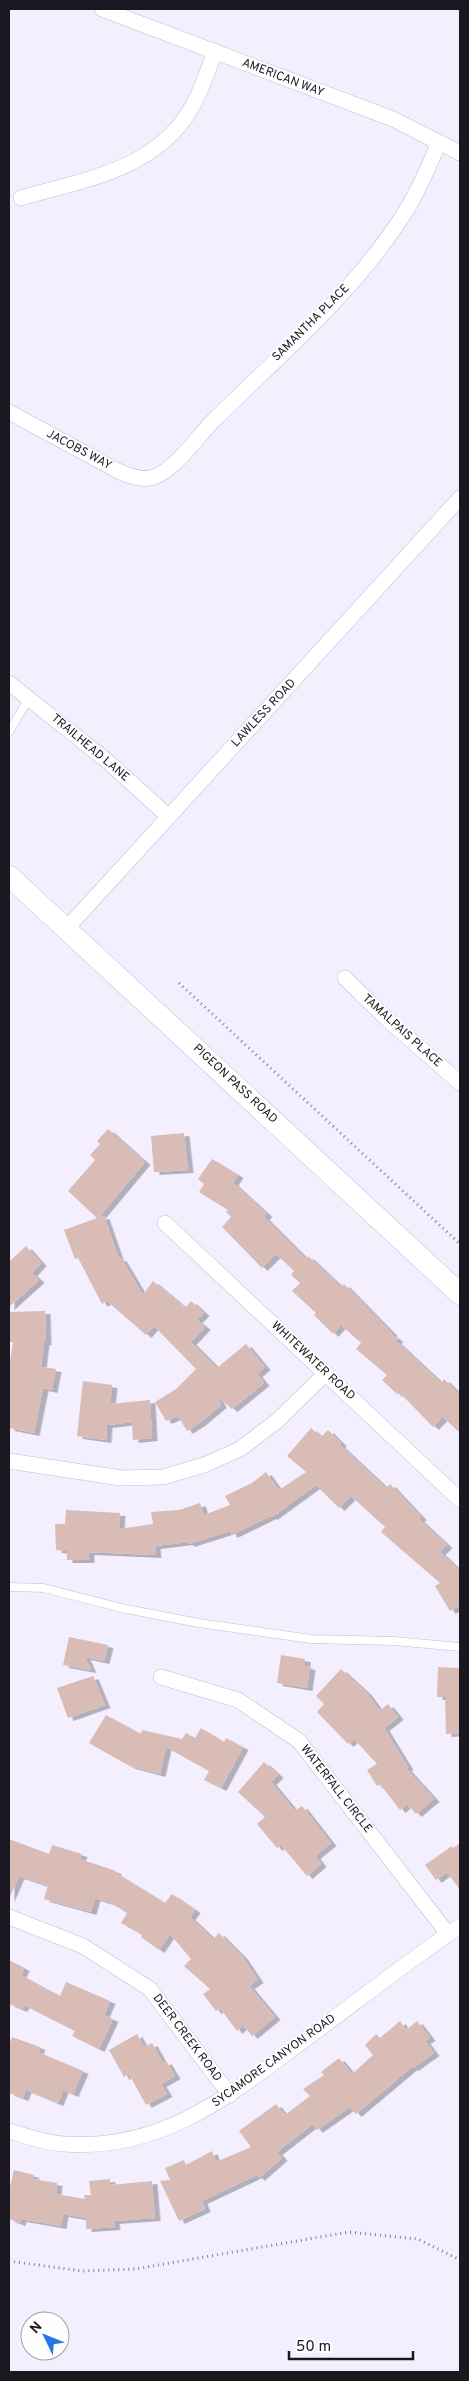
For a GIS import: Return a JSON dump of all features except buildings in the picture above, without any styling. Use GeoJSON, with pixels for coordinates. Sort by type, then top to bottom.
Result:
{"type":"FeatureCollection","features":[{"type":"Feature","properties":{"kind":"street","name":"AMERICAN WAY"},"geometry":{"type":"LineString","coordinates":[[102,9],[393,119],[460,153]]}},
{"type":"Feature","properties":{"kind":"street"},"geometry":{"type":"LineString","coordinates":[[20,198],[118,169],[158,147],[186,117],[215,51]]}},
{"type":"Feature","properties":{"kind":"street","name":"SAMANTHA PLACE"},"geometry":{"type":"LineString","coordinates":[[152,478],[169,469],[198,436],[336,299],[378,252],[401,219],[429,167],[439,142]]}},
{"type":"Feature","properties":{"kind":"street","name":"JACOBS WAY"},"geometry":{"type":"LineString","coordinates":[[9,412],[120,472],[135,477],[152,478]]}},
{"type":"Feature","properties":{"kind":"street","name":"LAWLESS ROAD"},"geometry":{"type":"LineString","coordinates":[[67,928],[460,498]]}},
{"type":"Feature","properties":{"kind":"street","name":"TRAILHEAD LANE"},"geometry":{"type":"LineString","coordinates":[[9,683],[106,760],[168,817]]}},
{"type":"Feature","properties":{"kind":"street","name":"PIGEON PASS ROAD"},"geometry":{"type":"LineString","coordinates":[[9,876],[460,1294]]}},
{"type":"Feature","properties":{"kind":"street","name":"TAMALPAIS PLACE"},"geometry":{"type":"LineString","coordinates":[[344,978],[387,1019],[460,1083]]}},
{"type":"Feature","properties":{"kind":"street","name":"WHITEWATER ROAD"},"geometry":{"type":"LineString","coordinates":[[165,1223],[460,1500]]}},
{"type":"Feature","properties":{"kind":"street"},"geometry":{"type":"LineString","coordinates":[[9,1461],[121,1478],[163,1477],[204,1465],[240,1449],[277,1421],[326,1373]]}},
{"type":"Feature","properties":{"kind":"street","name":"WATERFALL CIRCLE"},"geometry":{"type":"LineString","coordinates":[[161,1677],[238,1700],[299,1740],[454,1930]]}},
{"type":"Feature","properties":{"kind":"street","name":"DEER CREEK ROAD"},"geometry":{"type":"LineString","coordinates":[[9,1916],[83,1946],[150,1988],[230,2095]]}},
{"type":"Feature","properties":{"kind":"street","name":"SYCAMORE CANYON ROAD"},"geometry":{"type":"LineString","coordinates":[[9,2131],[63,2144],[117,2142],[174,2126],[230,2095],[454,1930]]}},
{"type":"Feature","properties":{"kind":"lane"},"geometry":{"type":"LineString","coordinates":[[9,732],[29,698]]}},
{"type":"Feature","properties":{"kind":"lane"},"geometry":{"type":"LineString","coordinates":[[9,1587],[44,1588],[135,1611],[199,1623],[311,1639],[394,1641],[460,1648]]}},
{"type":"Feature","properties":{"kind":"path"},"geometry":{"type":"LineString","coordinates":[[179,983],[460,1244]]}},
{"type":"Feature","properties":{"kind":"path"},"geometry":{"type":"LineString","coordinates":[[9,2261],[82,2271],[135,2269],[349,2232],[418,2239],[460,2260]]}}]}
